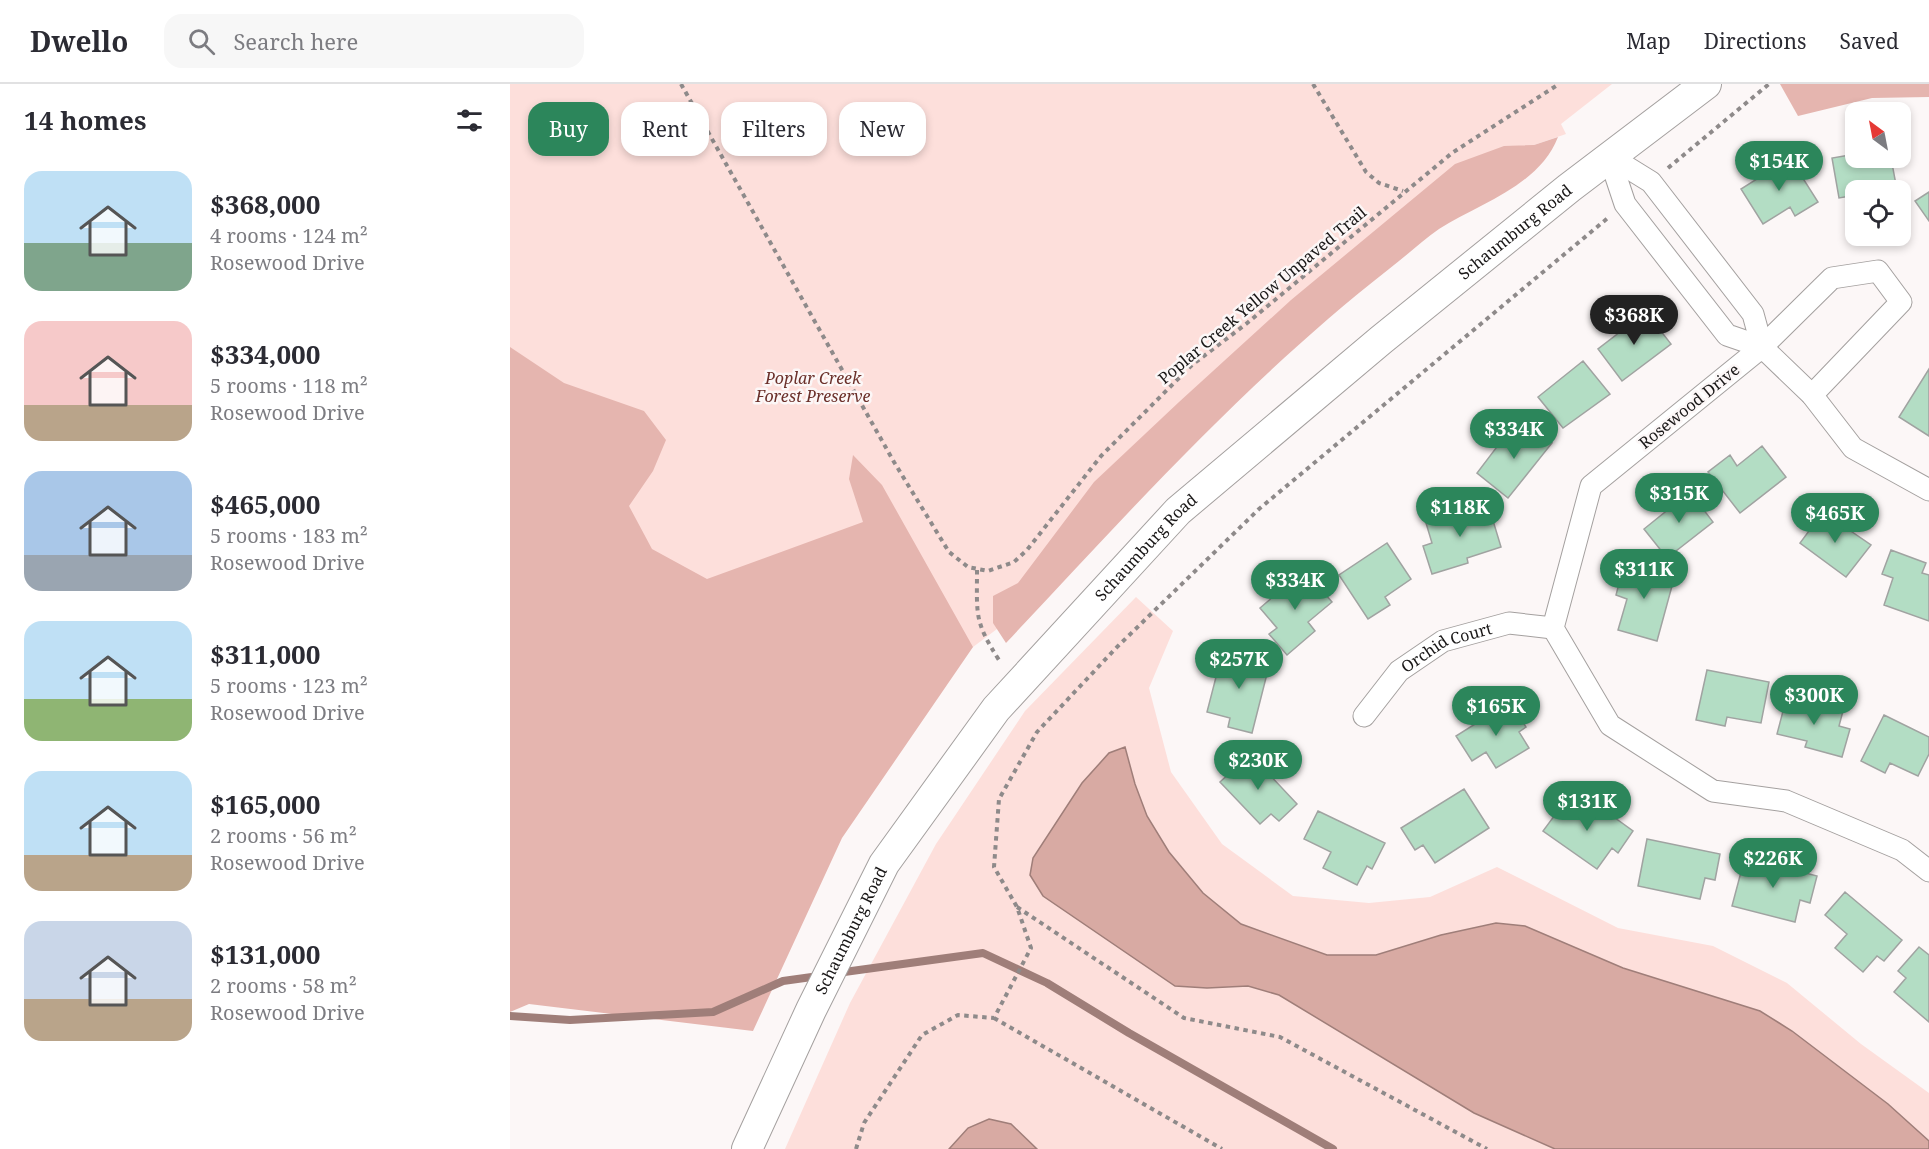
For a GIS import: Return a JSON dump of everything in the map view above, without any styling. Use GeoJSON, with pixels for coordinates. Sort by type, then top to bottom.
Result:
{"type":"FeatureCollection","features":[{"type":"Feature","properties":{"kind":"main road","name":"Schaumburg Road"},"geometry":{"type":"LineString","coordinates":[[747,1149],[820,991],[885,864],[996,708],[1178,511],[1381,340],[1610,156],[1706,84]]}},
{"type":"Feature","properties":{"kind":"street"},"geometry":{"type":"LineString","coordinates":[[1610,156],[1651,182],[1754,314],[1762,347]]}},
{"type":"Feature","properties":{"kind":"street","name":"Rosewood Drive"},"geometry":{"type":"LineString","coordinates":[[1610,156],[1625,204],[1727,335],[1762,347],[1812,395],[1853,448],[1929,490]]}},
{"type":"Feature","properties":{"kind":"street"},"geometry":{"type":"LineString","coordinates":[[1762,347],[1832,278],[1878,271],[1901,302],[1812,395]]}},
{"type":"Feature","properties":{"kind":"street","name":"Rosewood Drive"},"geometry":{"type":"LineString","coordinates":[[1553,628],[1591,486],[1762,347]]}},
{"type":"Feature","properties":{"kind":"street","name":"Orchid Court"},"geometry":{"type":"LineString","coordinates":[[1364,716],[1399,671],[1443,641],[1509,623],[1553,628]]}},
{"type":"Feature","properties":{"kind":"street"},"geometry":{"type":"LineString","coordinates":[[1553,628],[1610,725],[1713,791],[1786,801],[1834,819],[1902,850],[1929,871]]}},
{"type":"Feature","properties":{"kind":"path"},"geometry":{"type":"LineString","coordinates":[[681,84],[889,451],[949,552],[968,567],[977,570],[977,615],[981,632],[999,660]]}},
{"type":"Feature","properties":{"kind":"path"},"geometry":{"type":"LineString","coordinates":[[1313,84],[1366,172],[1379,183],[1403,191]]}},
{"type":"Feature","properties":{"kind":"path"},"geometry":{"type":"LineString","coordinates":[[1651,182],[1769,84]]}},
{"type":"Feature","properties":{"kind":"path","name":"Poplar Creek Yellow Unpaved Trail"},"geometry":{"type":"LineString","coordinates":[[977,570],[988,571],[1014,562],[1027,550],[1101,456],[1192,365],[1246,324],[1403,191],[1452,153],[1558,85]]}},
{"type":"Feature","properties":{"kind":"path"},"geometry":{"type":"LineString","coordinates":[[994,1018],[1031,948],[1017,907],[994,867],[999,799],[1037,732],[1118,647],[1259,509],[1625,204]]}},
{"type":"Feature","properties":{"kind":"path"},"geometry":{"type":"LineString","coordinates":[[1017,907],[1184,1018],[1280,1038],[1487,1149]]}},
{"type":"Feature","properties":{"kind":"path"},"geometry":{"type":"LineString","coordinates":[[856,1149],[864,1123],[922,1035],[958,1015],[994,1018],[1222,1149]]}},
{"type":"Feature","properties":{"kind":"green space","name":"Poplar Creek Forest Preserve"},"geometry":{"type":"Polygon","coordinates":[[[510,84],[1612,84],[1561,124],[1566,134],[1534,145],[1449,212],[1275,362],[1017,614],[973,647],[510,914],[510,84]]]}},
{"type":"Feature","properties":{"kind":"green space"},"geometry":{"type":"Polygon","coordinates":[[[1136,597],[1173,631],[1149,688],[1171,772],[1222,844],[1293,896],[1369,903],[1430,897],[1497,867],[1618,928],[1713,946],[1787,983],[1861,1044],[1929,1093],[1929,1149],[785,1149],[850,1003],[936,844],[1025,711],[1136,597]]]}},
{"type":"Feature","properties":{"kind":"shaded area"},"geometry":{"type":"Polygon","coordinates":[[[1780,84],[1929,84],[1929,97],[1872,98],[1845,102],[1845,105],[1798,116],[1780,84]]]}},
{"type":"Feature","properties":{"kind":"shaded area"},"geometry":{"type":"Polygon","coordinates":[[[1558,137],[1549,154],[1523,181],[1439,229],[1337,311],[1287,355],[1191,448],[1006,643],[993,623],[993,596],[1018,583],[1094,482],[1179,402],[1291,300],[1455,164],[1504,146],[1534,145],[1558,137]]]}},
{"type":"Feature","properties":{"kind":"shaded area"},"geometry":{"type":"Polygon","coordinates":[[[510,347],[564,383],[644,411],[666,440],[653,471],[629,506],[652,549],[707,579],[863,522],[849,479],[853,455],[882,485],[973,647],[842,838],[753,1031],[529,1004],[510,1012],[510,347]]]}},
{"type":"Feature","properties":{"kind":"shaded area"},"geometry":{"type":"Polygon","coordinates":[[[1125,747],[1147,816],[1169,852],[1203,893],[1241,924],[1327,955],[1376,955],[1441,935],[1496,923],[1525,926],[1623,968],[1760,1011],[1792,1031],[1888,1104],[1929,1141],[1929,1149],[1555,1149],[1474,1113],[1279,995],[1248,986],[1207,988],[1175,986],[1043,896],[1030,875],[1033,858],[1082,783],[1109,753],[1125,747]]]}},
{"type":"Feature","properties":{"kind":"shaded area"},"geometry":{"type":"Polygon","coordinates":[[[989,1119],[1011,1124],[1037,1149],[949,1149],[968,1128],[989,1119]]]}},
{"type":"Feature","properties":{"kind":"building"},"geometry":{"type":"Polygon","coordinates":[[[1845,156],[1845,168],[1893,168],[1895,180],[1845,180],[1845,197],[1839,198],[1832,158],[1845,156]]]}},
{"type":"Feature","properties":{"kind":"building"},"geometry":{"type":"Polygon","coordinates":[[[1790,158],[1818,202],[1795,216],[1790,207],[1763,224],[1741,189],[1790,158]]]}},
{"type":"Feature","properties":{"kind":"building"},"geometry":{"type":"Polygon","coordinates":[[[1929,192],[1929,221],[1915,201],[1929,192]]]}},
{"type":"Feature","properties":{"kind":"building"},"geometry":{"type":"Polygon","coordinates":[[[1646,312],[1671,344],[1622,381],[1598,349],[1646,312]]]}},
{"type":"Feature","properties":{"kind":"building"},"geometry":{"type":"Polygon","coordinates":[[[1583,361],[1610,394],[1563,428],[1538,397],[1583,361]]]}},
{"type":"Feature","properties":{"kind":"building"},"geometry":{"type":"Polygon","coordinates":[[[1929,369],[1929,436],[1899,417],[1929,369]]]}},
{"type":"Feature","properties":{"kind":"building"},"geometry":{"type":"Polygon","coordinates":[[[1512,427],[1524,436],[1531,427],[1552,443],[1508,498],[1477,473],[1512,427]]]}},
{"type":"Feature","properties":{"kind":"building"},"geometry":{"type":"Polygon","coordinates":[[[1762,446],[1786,477],[1740,513],[1708,472],[1730,455],[1737,466],[1762,446]]]}},
{"type":"Feature","properties":{"kind":"building"},"geometry":{"type":"Polygon","coordinates":[[[1687,488],[1713,522],[1667,558],[1644,529],[1680,500],[1677,496],[1687,488]]]}},
{"type":"Feature","properties":{"kind":"building"},"geometry":{"type":"Polygon","coordinates":[[[1488,504],[1501,547],[1467,558],[1468,563],[1432,574],[1423,546],[1432,543],[1426,523],[1488,504]]]}},
{"type":"Feature","properties":{"kind":"building"},"geometry":{"type":"Polygon","coordinates":[[[1823,512],[1871,545],[1846,577],[1800,543],[1823,512]]]}},
{"type":"Feature","properties":{"kind":"building"},"geometry":{"type":"Polygon","coordinates":[[[1387,543],[1411,579],[1385,597],[1390,605],[1368,619],[1339,575],[1387,543]]]}},
{"type":"Feature","properties":{"kind":"building"},"geometry":{"type":"Polygon","coordinates":[[[1891,550],[1926,563],[1922,573],[1929,575],[1929,621],[1884,605],[1893,578],[1882,574],[1891,550]]]}},
{"type":"Feature","properties":{"kind":"building"},"geometry":{"type":"Polygon","coordinates":[[[1625,561],[1675,575],[1657,641],[1618,630],[1627,599],[1616,595],[1625,561]]]}},
{"type":"Feature","properties":{"kind":"building"},"geometry":{"type":"Polygon","coordinates":[[[1304,570],[1332,602],[1308,622],[1315,631],[1287,655],[1269,634],[1277,628],[1260,608],[1304,570]]]}},
{"type":"Feature","properties":{"kind":"building"},"geometry":{"type":"Polygon","coordinates":[[[1223,650],[1270,662],[1252,733],[1228,727],[1230,718],[1207,712],[1223,650]]]}},
{"type":"Feature","properties":{"kind":"building"},"geometry":{"type":"Polygon","coordinates":[[[1707,670],[1769,682],[1761,723],[1727,717],[1725,726],[1696,720],[1707,670]]]}},
{"type":"Feature","properties":{"kind":"building"},"geometry":{"type":"Polygon","coordinates":[[[1787,696],[1843,711],[1839,726],[1850,729],[1842,757],[1805,747],[1807,741],[1777,734],[1787,696]]]}},
{"type":"Feature","properties":{"kind":"building"},"geometry":{"type":"Polygon","coordinates":[[[1510,702],[1526,727],[1519,732],[1529,748],[1496,768],[1486,752],[1472,761],[1456,736],[1510,702]]]}},
{"type":"Feature","properties":{"kind":"building"},"geometry":{"type":"Polygon","coordinates":[[[1884,715],[1929,737],[1929,754],[1918,776],[1890,763],[1885,773],[1861,761],[1884,715]]]}},
{"type":"Feature","properties":{"kind":"building"},"geometry":{"type":"Polygon","coordinates":[[[1250,754],[1297,804],[1279,821],[1271,814],[1260,824],[1220,782],[1250,754]]]}},
{"type":"Feature","properties":{"kind":"building"},"geometry":{"type":"Polygon","coordinates":[[[1464,789],[1489,828],[1435,863],[1423,845],[1415,850],[1401,828],[1464,789]]]}},
{"type":"Feature","properties":{"kind":"building"},"geometry":{"type":"Polygon","coordinates":[[[1569,796],[1598,817],[1604,810],[1633,831],[1618,853],[1612,848],[1597,869],[1543,831],[1569,796]]]}},
{"type":"Feature","properties":{"kind":"building"},"geometry":{"type":"Polygon","coordinates":[[[1318,811],[1385,843],[1372,869],[1367,866],[1357,885],[1323,868],[1331,852],[1304,839],[1318,811]]]}},
{"type":"Feature","properties":{"kind":"building"},"geometry":{"type":"Polygon","coordinates":[[[1647,839],[1720,854],[1715,880],[1705,878],[1700,899],[1638,886],[1647,839]]]}},
{"type":"Feature","properties":{"kind":"building"},"geometry":{"type":"Polygon","coordinates":[[[1745,857],[1817,876],[1810,903],[1800,900],[1795,922],[1732,906],[1745,857]]]}},
{"type":"Feature","properties":{"kind":"building"},"geometry":{"type":"Polygon","coordinates":[[[1845,892],[1902,940],[1884,961],[1877,956],[1863,972],[1835,948],[1847,934],[1825,915],[1845,892]]]}},
{"type":"Feature","properties":{"kind":"building"},"geometry":{"type":"Polygon","coordinates":[[[1919,947],[1929,955],[1929,1022],[1894,992],[1906,978],[1898,971],[1919,947]]]}},
{"type":"Feature","properties":{"kind":"waterway"},"geometry":{"type":"LineString","coordinates":[[837,973],[983,953],[1047,983],[1129,1033],[1333,1149]]}},
{"type":"Feature","properties":{"kind":"waterway"},"geometry":{"type":"LineString","coordinates":[[510,1016],[570,1020],[713,1012],[783,981],[819,976]]}}]}
